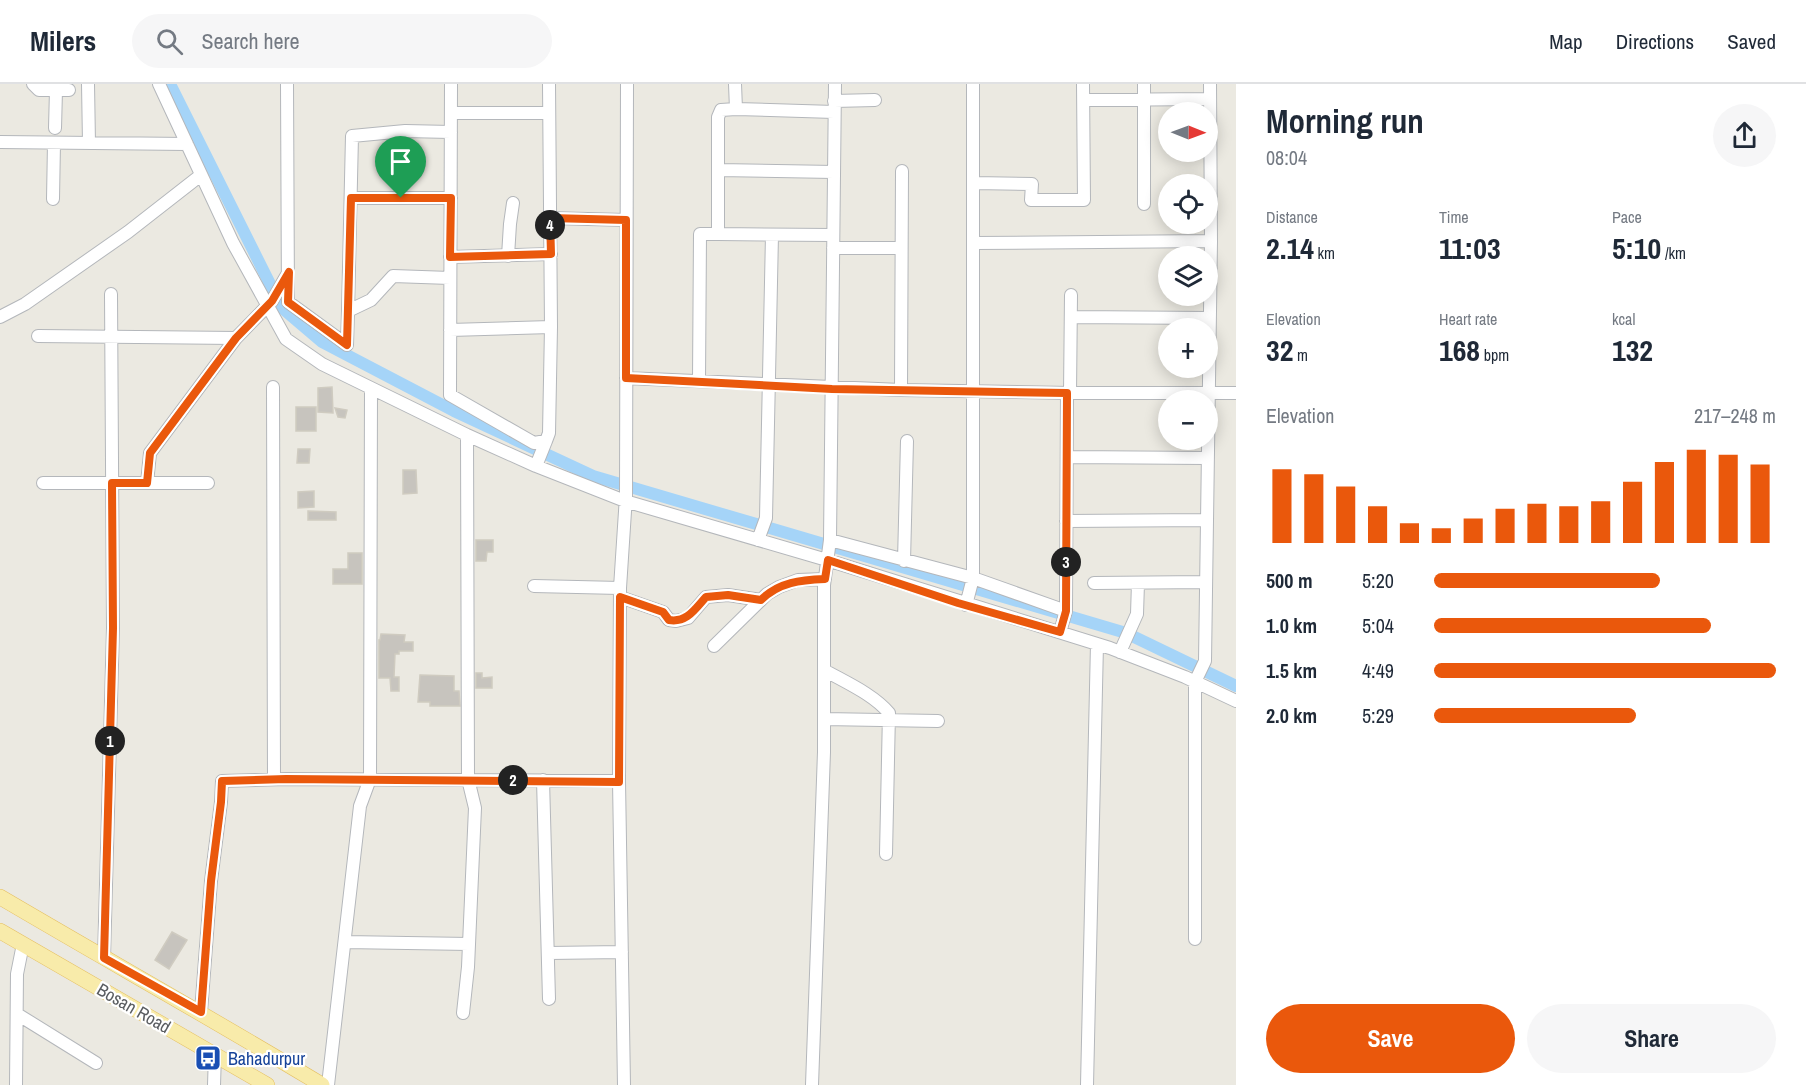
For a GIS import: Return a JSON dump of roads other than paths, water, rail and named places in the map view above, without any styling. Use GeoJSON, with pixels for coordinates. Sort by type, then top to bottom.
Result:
{"type":"FeatureCollection","features":[{"type":"Feature","properties":{"kind":"main road","name":"Bosan Road"},"geometry":{"type":"LineString","coordinates":[[0,897],[201,1012],[322,1085]]}},
{"type":"Feature","properties":{"kind":"main road","name":"Bosan Road"},"geometry":{"type":"LineString","coordinates":[[0,931],[267,1085]]}},
{"type":"Feature","properties":{"kind":"street"},"geometry":{"type":"LineString","coordinates":[[33,84],[39,90],[69,90]]}},
{"type":"Feature","properties":{"kind":"street"},"geometry":{"type":"LineString","coordinates":[[88,84],[89,143]]}},
{"type":"Feature","properties":{"kind":"street"},"geometry":{"type":"LineString","coordinates":[[159,84],[232,243],[272,299],[286,339],[322,364],[467,435],[541,453],[626,498],[762,529],[829,557],[967,601],[1063,622]]}},
{"type":"Feature","properties":{"kind":"street"},"geometry":{"type":"LineString","coordinates":[[287,84],[288,302],[347,345],[352,136],[405,131],[451,132]]}},
{"type":"Feature","properties":{"kind":"street"},"geometry":{"type":"LineString","coordinates":[[451,84],[450,395],[534,443],[541,453]]}},
{"type":"Feature","properties":{"kind":"street"},"geometry":{"type":"LineString","coordinates":[[541,453],[549,433],[551,254],[549,84]]}},
{"type":"Feature","properties":{"kind":"street"},"geometry":{"type":"LineString","coordinates":[[624,1085],[619,782],[620,592],[626,498],[627,84]]}},
{"type":"Feature","properties":{"kind":"street"},"geometry":{"type":"LineString","coordinates":[[735,84],[736,109]]}},
{"type":"Feature","properties":{"kind":"street"},"geometry":{"type":"LineString","coordinates":[[812,1085],[824,718],[825,579],[830,540],[835,84]]}},
{"type":"Feature","properties":{"kind":"street"},"geometry":{"type":"LineString","coordinates":[[967,601],[973,578],[974,84]]}},
{"type":"Feature","properties":{"kind":"street"},"geometry":{"type":"LineString","coordinates":[[974,183],[1032,184],[1031,200],[1084,200],[1083,84]]}},
{"type":"Feature","properties":{"kind":"street"},"geometry":{"type":"LineString","coordinates":[[1144,84],[1144,204]]}},
{"type":"Feature","properties":{"kind":"street"},"geometry":{"type":"LineString","coordinates":[[1071,317],[1210,318],[1210,84]]}},
{"type":"Feature","properties":{"kind":"street"},"geometry":{"type":"LineString","coordinates":[[55,128],[56,90]]}},
{"type":"Feature","properties":{"kind":"street"},"geometry":{"type":"LineString","coordinates":[[1084,100],[1210,99]]}},
{"type":"Feature","properties":{"kind":"street"},"geometry":{"type":"LineString","coordinates":[[718,234],[719,113],[725,109],[834,106],[875,100]]}},
{"type":"Feature","properties":{"kind":"street"},"geometry":{"type":"LineString","coordinates":[[451,113],[548,113]]}},
{"type":"Feature","properties":{"kind":"street"},"geometry":{"type":"LineString","coordinates":[[0,142],[188,144]]}},
{"type":"Feature","properties":{"kind":"street"},"geometry":{"type":"LineString","coordinates":[[53,199],[54,143]]}},
{"type":"Feature","properties":{"kind":"street"},"geometry":{"type":"LineString","coordinates":[[718,170],[834,172]]}},
{"type":"Feature","properties":{"kind":"street"},"geometry":{"type":"LineString","coordinates":[[901,390],[902,171]]}},
{"type":"Feature","properties":{"kind":"street"},"geometry":{"type":"LineString","coordinates":[[0,317],[25,304],[128,232],[201,175]]}},
{"type":"Feature","properties":{"kind":"street"},"geometry":{"type":"LineString","coordinates":[[351,198],[451,198]]}},
{"type":"Feature","properties":{"kind":"street"},"geometry":{"type":"LineString","coordinates":[[508,256],[513,203]]}},
{"type":"Feature","properties":{"kind":"street"},"geometry":{"type":"LineString","coordinates":[[550,218],[626,220]]}},
{"type":"Feature","properties":{"kind":"street"},"geometry":{"type":"LineString","coordinates":[[699,381],[700,234],[772,235],[902,248]]}},
{"type":"Feature","properties":{"kind":"street"},"geometry":{"type":"LineString","coordinates":[[762,529],[769,384],[772,235]]}},
{"type":"Feature","properties":{"kind":"street"},"geometry":{"type":"LineString","coordinates":[[974,243],[1211,241]]}},
{"type":"Feature","properties":{"kind":"street"},"geometry":{"type":"LineString","coordinates":[[450,257],[551,254]]}},
{"type":"Feature","properties":{"kind":"street"},"geometry":{"type":"LineString","coordinates":[[147,483],[150,453],[236,338],[272,299],[289,272]]}},
{"type":"Feature","properties":{"kind":"street"},"geometry":{"type":"LineString","coordinates":[[348,311],[371,300],[393,276],[450,278]]}},
{"type":"Feature","properties":{"kind":"street"},"geometry":{"type":"LineString","coordinates":[[104,958],[113,628],[111,294]]}},
{"type":"Feature","properties":{"kind":"street"},"geometry":{"type":"LineString","coordinates":[[1063,622],[1071,295]]}},
{"type":"Feature","properties":{"kind":"street"},"geometry":{"type":"LineString","coordinates":[[450,330],[551,327]]}},
{"type":"Feature","properties":{"kind":"street"},"geometry":{"type":"LineString","coordinates":[[38,336],[236,338]]}},
{"type":"Feature","properties":{"kind":"street"},"geometry":{"type":"LineString","coordinates":[[626,378],[832,389],[1158,392]]}},
{"type":"Feature","properties":{"kind":"street"},"geometry":{"type":"LineString","coordinates":[[273,387],[273,779]]}},
{"type":"Feature","properties":{"kind":"street"},"geometry":{"type":"LineString","coordinates":[[328,1085],[360,806],[370,779],[370,389]]}},
{"type":"Feature","properties":{"kind":"street"},"geometry":{"type":"LineString","coordinates":[[1218,392],[1236,393]]}},
{"type":"Feature","properties":{"kind":"street"},"geometry":{"type":"LineString","coordinates":[[463,1013],[476,808],[468,779],[467,435]]}},
{"type":"Feature","properties":{"kind":"street"},"geometry":{"type":"LineString","coordinates":[[904,561],[907,441]]}},
{"type":"Feature","properties":{"kind":"street"},"geometry":{"type":"LineString","coordinates":[[1195,939],[1197,677],[1204,661],[1208,450]]}},
{"type":"Feature","properties":{"kind":"street"},"geometry":{"type":"LineString","coordinates":[[1067,457],[1208,458]]}},
{"type":"Feature","properties":{"kind":"street"},"geometry":{"type":"LineString","coordinates":[[43,483],[208,483]]}},
{"type":"Feature","properties":{"kind":"street"},"geometry":{"type":"LineString","coordinates":[[1066,521],[1207,520]]}},
{"type":"Feature","properties":{"kind":"street"},"geometry":{"type":"LineString","coordinates":[[830,540],[973,578],[1063,622],[1097,644],[1123,646],[1197,677],[1236,701]]}},
{"type":"Feature","properties":{"kind":"street"},"geometry":{"type":"LineString","coordinates":[[714,646],[761,600],[779,587],[798,580],[825,579]]}},
{"type":"Feature","properties":{"kind":"street"},"geometry":{"type":"LineString","coordinates":[[1094,583],[1206,582]]}},
{"type":"Feature","properties":{"kind":"street"},"geometry":{"type":"LineString","coordinates":[[1123,646],[1137,614],[1138,583]]}},
{"type":"Feature","properties":{"kind":"street"},"geometry":{"type":"LineString","coordinates":[[534,586],[620,592],[663,612],[669,620],[676,621],[688,618],[706,597],[728,595],[761,600]]}},
{"type":"Feature","properties":{"kind":"street"},"geometry":{"type":"LineString","coordinates":[[1087,1085],[1097,644]]}},
{"type":"Feature","properties":{"kind":"street"},"geometry":{"type":"LineString","coordinates":[[824,670],[884,707],[889,713],[886,854]]}},
{"type":"Feature","properties":{"kind":"street"},"geometry":{"type":"LineString","coordinates":[[824,718],[938,721]]}},
{"type":"Feature","properties":{"kind":"street"},"geometry":{"type":"LineString","coordinates":[[201,1012],[211,881],[222,781],[468,779],[619,782]]}},
{"type":"Feature","properties":{"kind":"street"},"geometry":{"type":"LineString","coordinates":[[543,780],[549,999]]}},
{"type":"Feature","properties":{"kind":"street"},"geometry":{"type":"LineString","coordinates":[[345,942],[469,944]]}},
{"type":"Feature","properties":{"kind":"street"},"geometry":{"type":"LineString","coordinates":[[16,1085],[18,974],[22,944]]}},
{"type":"Feature","properties":{"kind":"street"},"geometry":{"type":"LineString","coordinates":[[549,953],[622,952]]}},
{"type":"Feature","properties":{"kind":"street"},"geometry":{"type":"LineString","coordinates":[[17,1014],[96,1063]]}},
{"type":"Feature","properties":{"kind":"street"},"geometry":{"type":"LineString","coordinates":[[214,1085],[215,1054]]}},
{"type":"Feature","properties":{"kind":"waterway"},"geometry":{"type":"LineString","coordinates":[[170,84],[282,308],[322,342],[454,411],[593,476],[1126,633],[1236,686]]}},
{"type":"Feature","properties":{"kind":"place","name":"Bahadurpur"},"geometry":{"type":"Point","coordinates":[208,1058]}}]}
